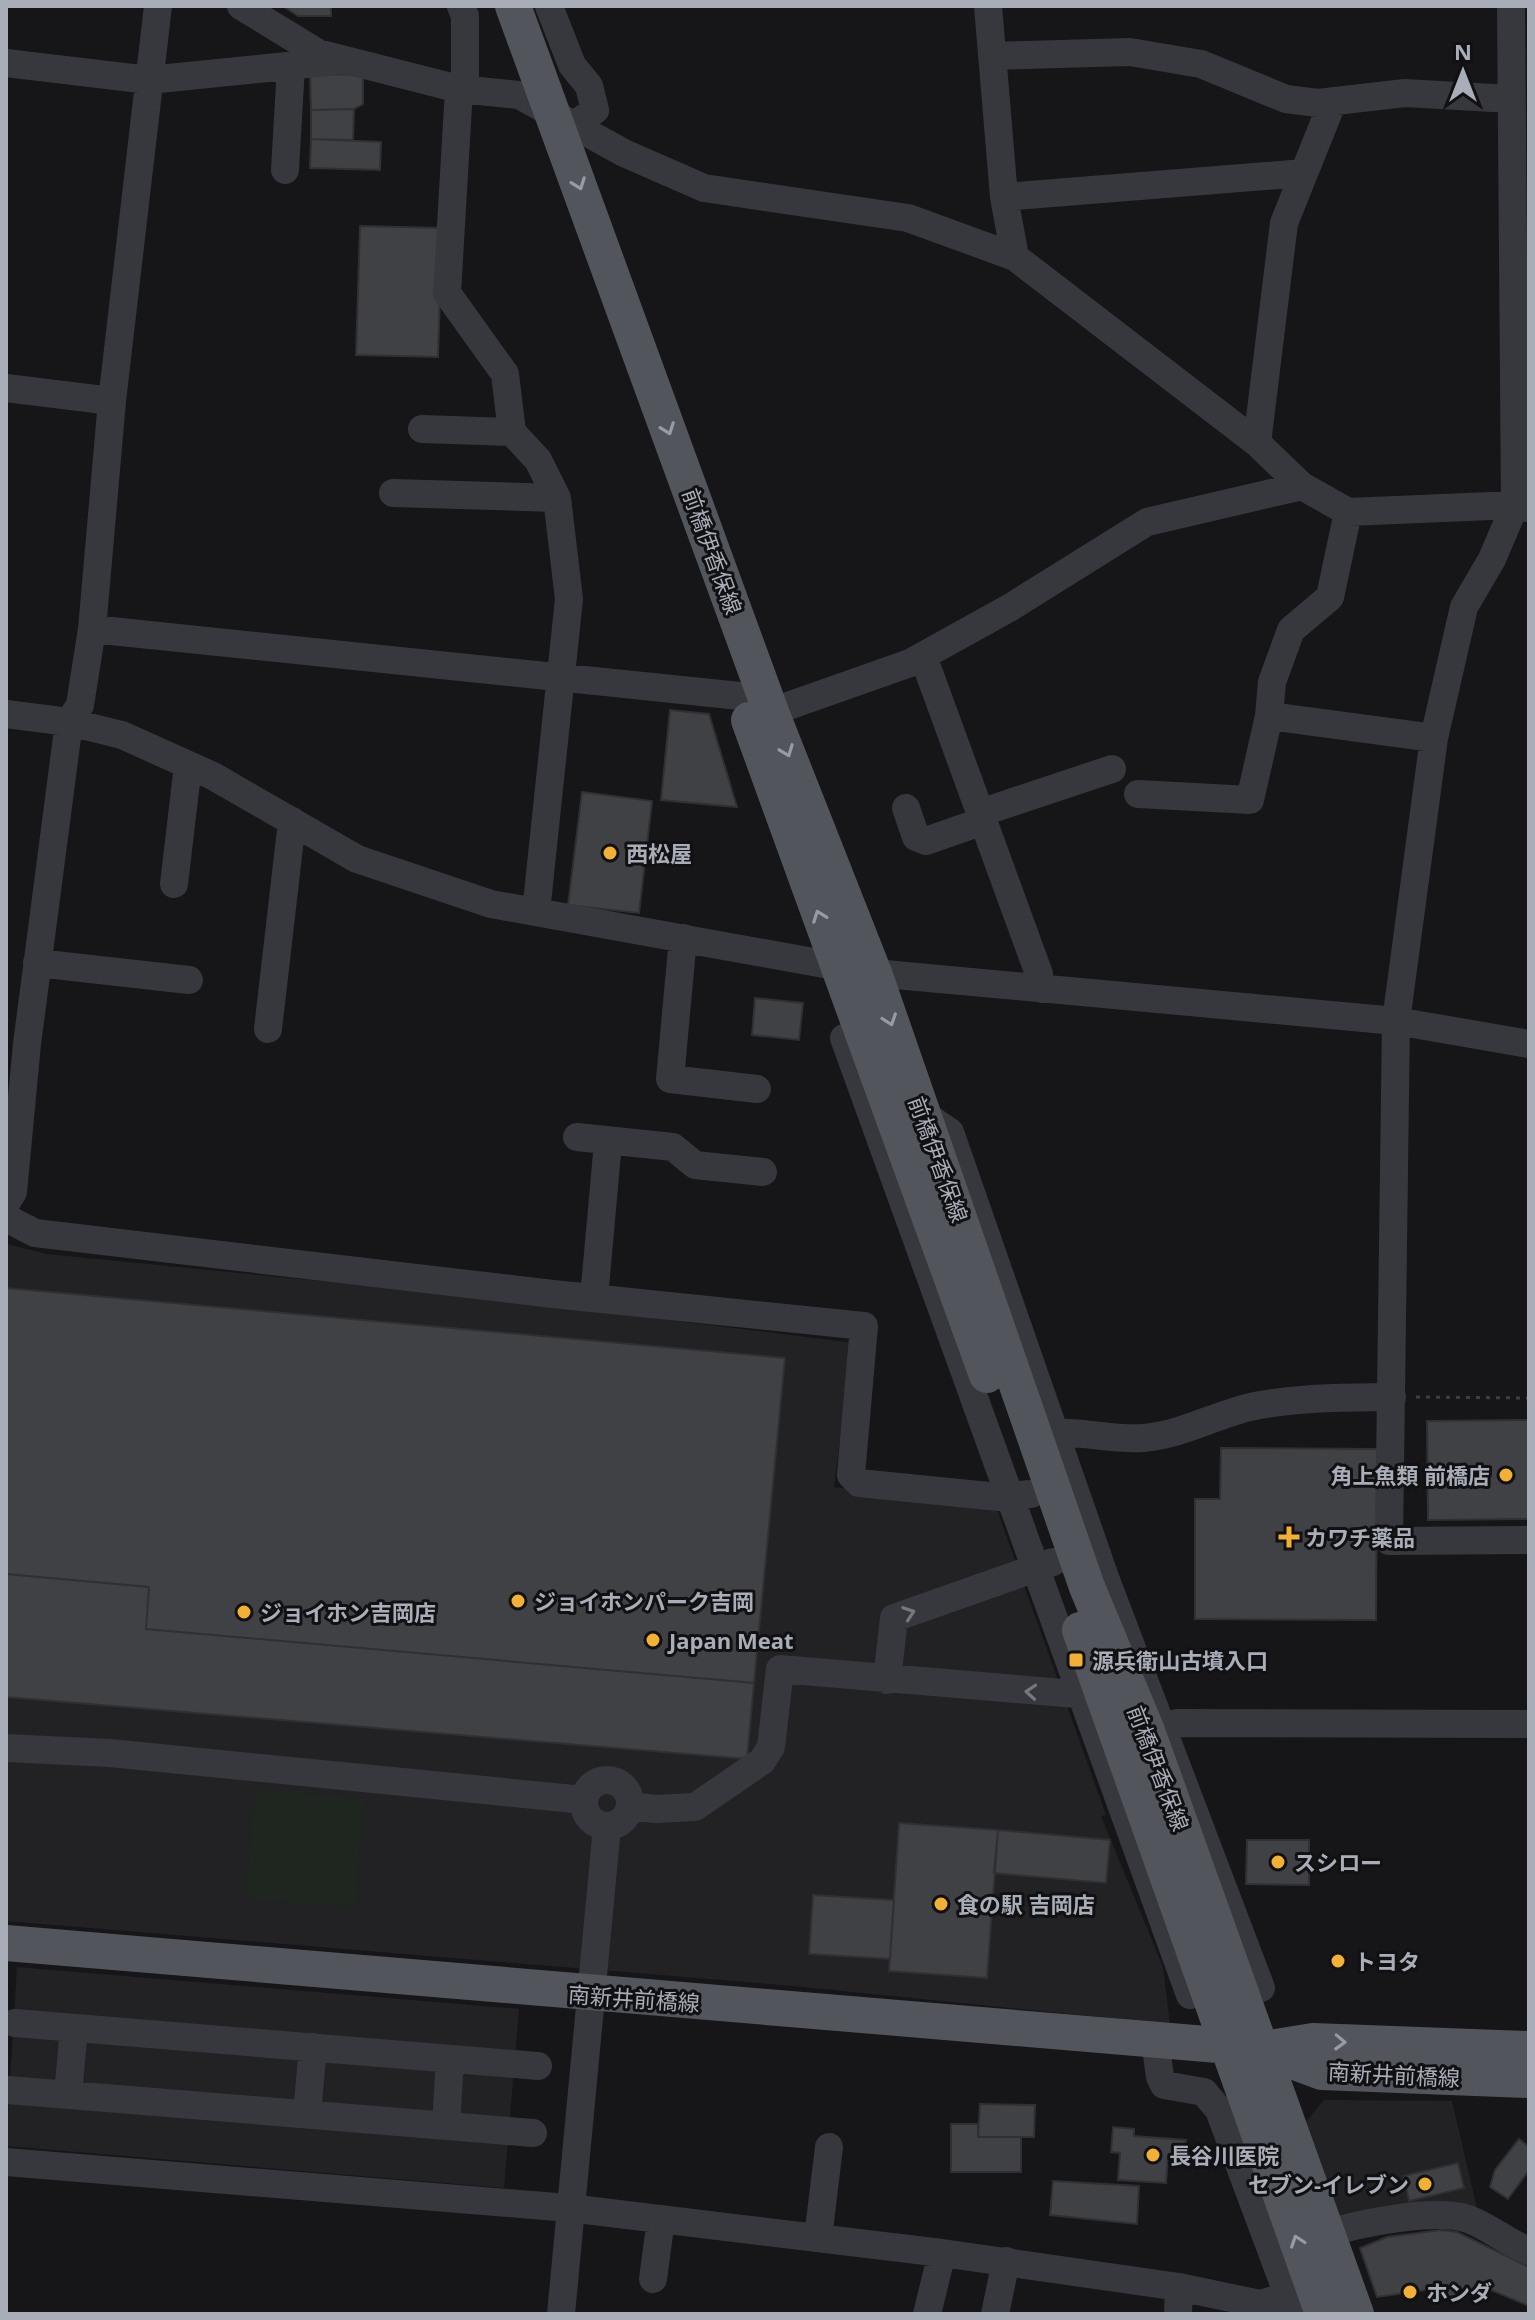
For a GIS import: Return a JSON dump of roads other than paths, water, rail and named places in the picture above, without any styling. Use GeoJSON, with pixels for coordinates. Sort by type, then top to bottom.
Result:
{"type":"FeatureCollection","features":[{"type":"Feature","properties":{"kind":"main road","name":"前橋伊香保線"},"geometry":{"type":"LineString","coordinates":[[487,6],[756,704],[874,973],[903,1133]]}},
{"type":"Feature","properties":{"kind":"main road","name":"前橋伊香保線"},"geometry":{"type":"LineString","coordinates":[[513,6],[564,121],[756,704],[837,966],[1000,1373],[1022,1495],[1168,1905],[1246,2048],[1327,2234],[1356,2314]]}},
{"type":"Feature","properties":{"kind":"main road","name":"前橋伊香保線"},"geometry":{"type":"LineString","coordinates":[[1000,1373],[1044,1435],[1097,1584],[1227,1924],[1246,2048],[1323,2314]]}},
{"type":"Feature","properties":{"kind":"main road","name":"南新井前橋線"},"geometry":{"type":"LineString","coordinates":[[6,1943],[1246,2048],[1313,2041],[1529,2049]]}},
{"type":"Feature","properties":{"kind":"main road","name":"南新井前橋線"},"geometry":{"type":"LineString","coordinates":[[1246,2048],[1322,2072],[1529,2080]]}},
{"type":"Feature","properties":{"kind":"street"},"geometry":{"type":"LineString","coordinates":[[6,1203],[13,1192],[37,963],[69,722],[80,705],[92,629],[112,401],[158,6]]}},
{"type":"Feature","properties":{"kind":"street"},"geometry":{"type":"LineString","coordinates":[[241,6],[318,53],[462,89],[519,95],[564,121],[704,188],[908,218],[1015,257],[1257,443],[1302,486],[1348,512],[1522,507]]}},
{"type":"Feature","properties":{"kind":"street"},"geometry":{"type":"LineString","coordinates":[[461,6],[465,16],[462,89],[447,293],[505,374],[512,432],[538,460],[557,498],[569,599],[536,912]]}},
{"type":"Feature","properties":{"kind":"street"},"geometry":{"type":"LineString","coordinates":[[549,6],[572,65],[589,86],[595,110],[564,121]]}},
{"type":"Feature","properties":{"kind":"street"},"geometry":{"type":"LineString","coordinates":[[988,6],[1004,197],[1015,257]]}},
{"type":"Feature","properties":{"kind":"street"},"geometry":{"type":"LineString","coordinates":[[1511,6],[1522,507],[1464,607],[1434,738],[1396,1021],[1389,1541],[1529,1540]]}},
{"type":"Feature","properties":{"kind":"street"},"geometry":{"type":"LineString","coordinates":[[992,56],[1130,52],[1201,64],[1286,99],[1333,101],[1405,93],[1511,99]]}},
{"type":"Feature","properties":{"kind":"street"},"geometry":{"type":"LineString","coordinates":[[6,63],[149,80],[344,61]]}},
{"type":"Feature","properties":{"kind":"street"},"geometry":{"type":"LineString","coordinates":[[285,170],[291,66]]}},
{"type":"Feature","properties":{"kind":"street"},"geometry":{"type":"LineString","coordinates":[[1257,443],[1284,223],[1333,101]]}},
{"type":"Feature","properties":{"kind":"street"},"geometry":{"type":"LineString","coordinates":[[1004,197],[1304,173]]}},
{"type":"Feature","properties":{"kind":"street"},"geometry":{"type":"LineString","coordinates":[[6,388],[112,401]]}},
{"type":"Feature","properties":{"kind":"street"},"geometry":{"type":"LineString","coordinates":[[422,429],[512,432]]}},
{"type":"Feature","properties":{"kind":"street"},"geometry":{"type":"LineString","coordinates":[[92,629],[561,676],[756,704],[923,656],[1011,607],[1147,522],[1302,486]]}},
{"type":"Feature","properties":{"kind":"street"},"geometry":{"type":"LineString","coordinates":[[393,493],[557,498]]}},
{"type":"Feature","properties":{"kind":"street"},"geometry":{"type":"LineString","coordinates":[[1138,794],[1250,800],[1269,716],[1272,682],[1291,630],[1330,597],[1348,512]]}},
{"type":"Feature","properties":{"kind":"street"},"geometry":{"type":"LineString","coordinates":[[923,656],[1039,974],[1041,989]]}},
{"type":"Feature","properties":{"kind":"street"},"geometry":{"type":"LineString","coordinates":[[6,714],[69,722],[122,735],[188,765],[357,859],[491,904],[874,973],[1396,1021],[1529,1044]]}},
{"type":"Feature","properties":{"kind":"street"},"geometry":{"type":"LineString","coordinates":[[1269,716],[1434,738]]}},
{"type":"Feature","properties":{"kind":"street"},"geometry":{"type":"LineString","coordinates":[[174,884],[188,765]]}},
{"type":"Feature","properties":{"kind":"street"},"geometry":{"type":"LineString","coordinates":[[906,808],[916,837],[926,841],[981,817],[1112,769]]}},
{"type":"Feature","properties":{"kind":"street"},"geometry":{"type":"LineString","coordinates":[[268,1029],[292,821]]}},
{"type":"Feature","properties":{"kind":"street"},"geometry":{"type":"LineString","coordinates":[[683,938],[670,1079],[757,1089]]}},
{"type":"Feature","properties":{"kind":"street"},"geometry":{"type":"LineString","coordinates":[[37,963],[189,980]]}},
{"type":"Feature","properties":{"kind":"street"},"geometry":{"type":"LineString","coordinates":[[844,1038],[903,1133],[950,1132],[1000,1373]]}},
{"type":"Feature","properties":{"kind":"street"},"geometry":{"type":"LineString","coordinates":[[577,1137],[673,1147],[695,1165],[763,1172]]}},
{"type":"Feature","properties":{"kind":"street"},"geometry":{"type":"LineString","coordinates":[[594,1298],[608,1142]]}},
{"type":"Feature","properties":{"kind":"street"},"geometry":{"type":"LineString","coordinates":[[6,1218],[35,1233],[864,1326],[851,1475],[859,1483],[1022,1495]]}},
{"type":"Feature","properties":{"kind":"street"},"geometry":{"type":"LineString","coordinates":[[1044,1435],[1140,1438],[1174,1434],[1247,1408],[1298,1399],[1392,1397]]}},
{"type":"Feature","properties":{"kind":"street"},"geometry":{"type":"LineString","coordinates":[[887,1680],[894,1618],[1046,1564]]}},
{"type":"Feature","properties":{"kind":"street"},"geometry":{"type":"LineString","coordinates":[[630,1806],[695,1807],[762,1761],[771,1747],[780,1669],[958,1687],[1093,1696]]}},
{"type":"Feature","properties":{"kind":"street"},"geometry":{"type":"LineString","coordinates":[[1155,1729],[1177,1723],[1529,1724]]}},
{"type":"Feature","properties":{"kind":"street"},"geometry":{"type":"LineString","coordinates":[[6,1748],[110,1753],[584,1800]]}},
{"type":"Feature","properties":{"kind":"street"},"geometry":{"type":"LineString","coordinates":[[612,1781],[625,1788],[630,1806],[621,1822],[607,1827],[599,1825],[587,1815],[584,1800],[591,1786],[612,1781]]}},
{"type":"Feature","properties":{"kind":"street"},"geometry":{"type":"LineString","coordinates":[[561,2314],[607,1827]]}},
{"type":"Feature","properties":{"kind":"street"},"geometry":{"type":"LineString","coordinates":[[1168,1905],[1190,1995]]}},
{"type":"Feature","properties":{"kind":"street"},"geometry":{"type":"LineString","coordinates":[[1227,1924],[1261,1988]]}},
{"type":"Feature","properties":{"kind":"street"},"geometry":{"type":"LineString","coordinates":[[15,2023],[538,2066]]}},
{"type":"Feature","properties":{"kind":"street"},"geometry":{"type":"LineString","coordinates":[[68,2095],[74,2028]]}},
{"type":"Feature","properties":{"kind":"street"},"geometry":{"type":"LineString","coordinates":[[6,2162],[569,2208],[1006,2261],[1178,2300],[1292,2305],[1219,2110],[1204,2092],[1164,2085],[1155,2040]]}},
{"type":"Feature","properties":{"kind":"street"},"geometry":{"type":"LineString","coordinates":[[307,2114],[313,2047]]}},
{"type":"Feature","properties":{"kind":"street"},"geometry":{"type":"LineString","coordinates":[[446,2125],[450,2059]]}},
{"type":"Feature","properties":{"kind":"street"},"geometry":{"type":"LineString","coordinates":[[8,2090],[533,2133]]}},
{"type":"Feature","properties":{"kind":"street"},"geometry":{"type":"LineString","coordinates":[[818,2238],[829,2147]]}},
{"type":"Feature","properties":{"kind":"street"},"geometry":{"type":"LineString","coordinates":[[1327,2234],[1432,2215],[1458,2216],[1480,2224],[1529,2251]]}},
{"type":"Feature","properties":{"kind":"street"},"geometry":{"type":"LineString","coordinates":[[653,2279],[661,2219]]}},
{"type":"Feature","properties":{"kind":"street"},"geometry":{"type":"LineString","coordinates":[[927,2314],[942,2253]]}},
{"type":"Feature","properties":{"kind":"street"},"geometry":{"type":"LineString","coordinates":[[995,2314],[1006,2261]]}},
{"type":"Feature","properties":{"kind":"place","name":"西松屋"},"geometry":{"type":"Point","coordinates":[610,853]}},
{"type":"Feature","properties":{"kind":"place","name":"角上魚類 前橋店"},"geometry":{"type":"Point","coordinates":[1506,1475]}},
{"type":"Feature","properties":{"kind":"place","name":"カワチ薬品"},"geometry":{"type":"Point","coordinates":[1289,1537]}},
{"type":"Feature","properties":{"kind":"place","name":"ジョイホンパーク吉岡"},"geometry":{"type":"Point","coordinates":[518,1601]}},
{"type":"Feature","properties":{"kind":"place","name":"ジョイホン吉岡店"},"geometry":{"type":"Point","coordinates":[244,1612]}},
{"type":"Feature","properties":{"kind":"place","name":"Japan Meat"},"geometry":{"type":"Point","coordinates":[653,1640]}},
{"type":"Feature","properties":{"kind":"place","name":"源兵衛山古墳入口"},"geometry":{"type":"Point","coordinates":[1076,1660]}},
{"type":"Feature","properties":{"kind":"place","name":"スシロー"},"geometry":{"type":"Point","coordinates":[1278,1862]}},
{"type":"Feature","properties":{"kind":"place","name":"食の駅 吉岡店"},"geometry":{"type":"Point","coordinates":[941,1904]}},
{"type":"Feature","properties":{"kind":"place","name":"トヨタ"},"geometry":{"type":"Point","coordinates":[1338,1961]}},
{"type":"Feature","properties":{"kind":"place","name":"長谷川医院"},"geometry":{"type":"Point","coordinates":[1153,2155]}},
{"type":"Feature","properties":{"kind":"place","name":"セブン-イレブン"},"geometry":{"type":"Point","coordinates":[1425,2184]}},
{"type":"Feature","properties":{"kind":"place","name":"ホンダ"},"geometry":{"type":"Point","coordinates":[1410,2292]}}]}
